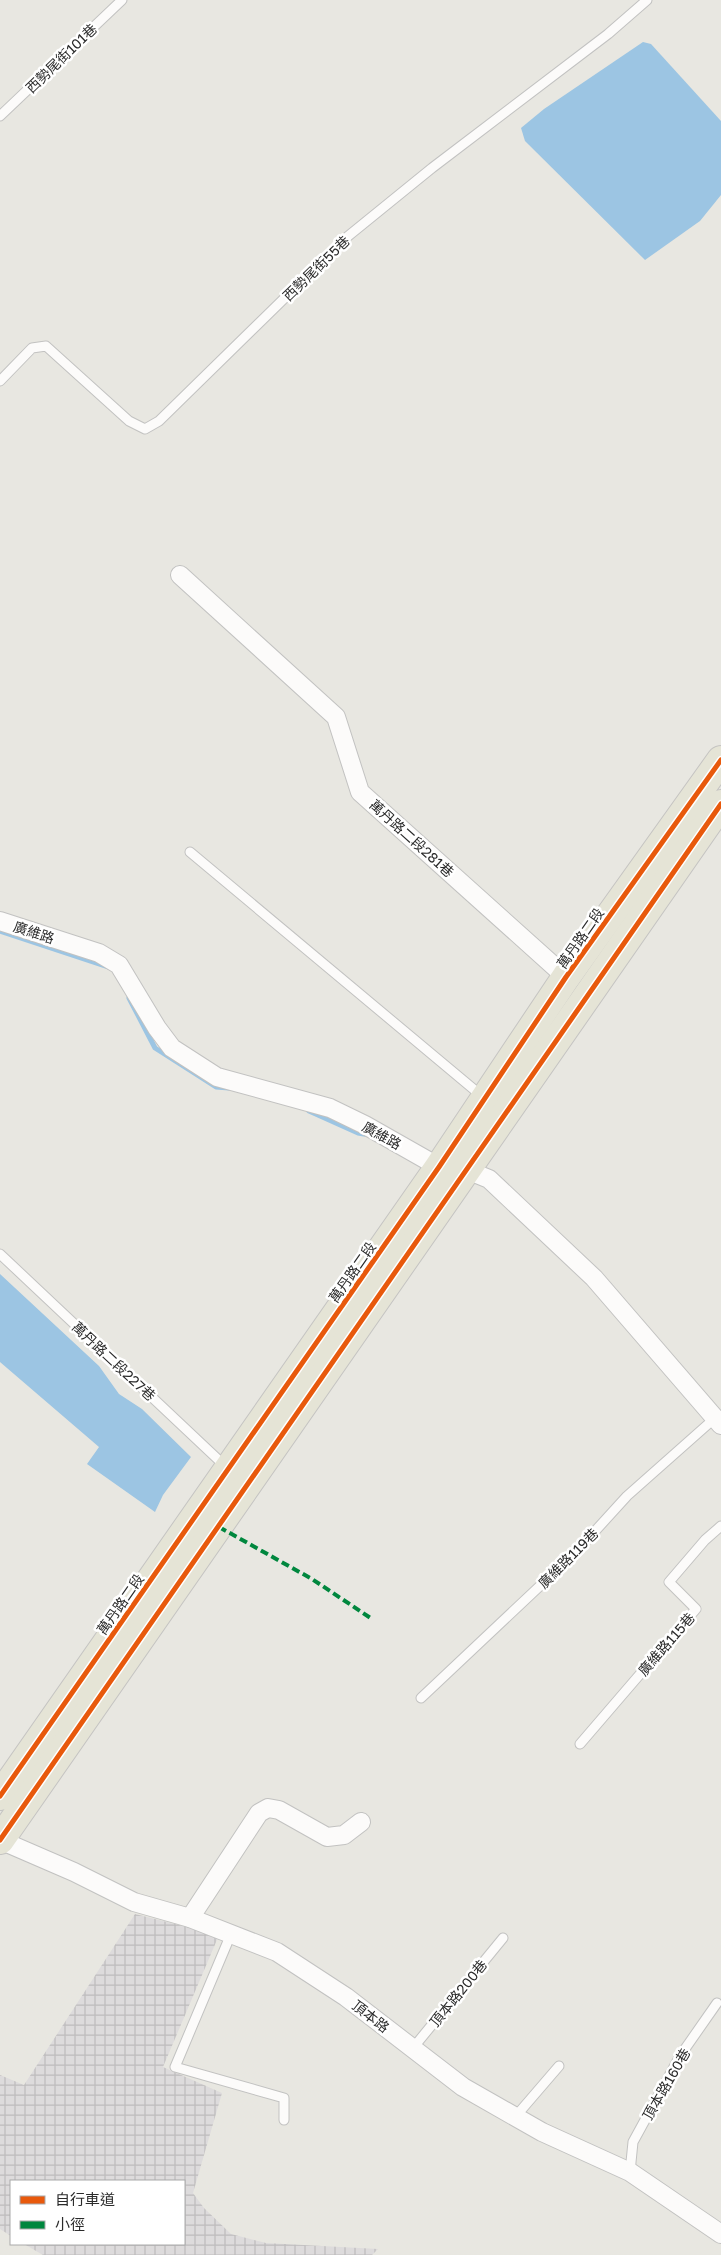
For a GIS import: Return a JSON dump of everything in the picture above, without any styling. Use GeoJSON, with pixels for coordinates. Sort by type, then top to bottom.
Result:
{"type":"FeatureCollection","features":[{"type":"Feature","properties":{"kind":"main road","name":"萬丹路二段"},"geometry":{"type":"LineString","coordinates":[[0,1840],[467,1170],[495,1106],[566,977],[721,760]]}},
{"type":"Feature","properties":{"kind":"main road","name":"萬丹路二段"},"geometry":{"type":"LineString","coordinates":[[0,1796],[440,1167],[495,1106],[721,804]]}},
{"type":"Feature","properties":{"kind":"street","name":"萬丹路二段281巷"},"geometry":{"type":"LineString","coordinates":[[180,575],[336,717],[360,792],[566,977]]}},
{"type":"Feature","properties":{"kind":"street","name":"廣維路"},"geometry":{"type":"LineString","coordinates":[[0,921],[99,953],[119,965],[157,1028],[172,1048],[218,1077],[330,1108],[365,1124],[440,1167],[467,1170],[489,1179],[594,1278],[718,1422]]}},
{"type":"Feature","properties":{"kind":"street"},"geometry":{"type":"LineString","coordinates":[[190,1918],[259,1813],[268,1808],[279,1810],[327,1837],[344,1835],[361,1822]]}},
{"type":"Feature","properties":{"kind":"street","name":"頂本路"},"geometry":{"type":"LineString","coordinates":[[0,1840],[74,1872],[134,1902],[190,1918],[277,1952],[346,1996],[463,2087],[542,2132],[630,2172],[720,2231]]}},
{"type":"Feature","properties":{"kind":"lane","name":"西勢尾街101巷"},"geometry":{"type":"LineString","coordinates":[[0,116],[122,0]]}},
{"type":"Feature","properties":{"kind":"lane","name":"西勢尾街55巷"},"geometry":{"type":"LineString","coordinates":[[0,381],[32,348],[46,346],[129,422],[145,429],[159,421],[347,237],[432,168],[608,34],[647,0]]}},
{"type":"Feature","properties":{"kind":"lane"},"geometry":{"type":"LineString","coordinates":[[190,852],[495,1106]]}},
{"type":"Feature","properties":{"kind":"lane","name":"萬丹路二段227巷"},"geometry":{"type":"LineString","coordinates":[[0,1254],[228,1469]]}},
{"type":"Feature","properties":{"kind":"lane","name":"廣維路119巷"},"geometry":{"type":"LineString","coordinates":[[421,1698],[576,1552],[627,1496],[718,1422]]}},
{"type":"Feature","properties":{"kind":"lane","name":"廣維路115巷"},"geometry":{"type":"LineString","coordinates":[[580,1744],[696,1609],[669,1582],[704,1540],[721,1526]]}},
{"type":"Feature","properties":{"kind":"lane"},"geometry":{"type":"LineString","coordinates":[[231,1934],[175,2068],[284,2098],[284,2120]]}},
{"type":"Feature","properties":{"kind":"lane","name":"頂本路200巷"},"geometry":{"type":"LineString","coordinates":[[412,2048],[503,1938]]}},
{"type":"Feature","properties":{"kind":"lane","name":"頂本路160巷"},"geometry":{"type":"LineString","coordinates":[[630,2172],[633,2142],[680,2056],[717,2003]]}},
{"type":"Feature","properties":{"kind":"lane"},"geometry":{"type":"LineString","coordinates":[[516,2116],[559,2066]]}},
{"type":"Feature","properties":{"kind":"shaded area"},"geometry":{"type":"Polygon","coordinates":[[[135,1914],[219,1935],[163,2067],[222,2093],[193,2193],[204,2208],[231,2234],[266,2243],[378,2249],[372,2255],[43,2255],[26,2245],[185,2245],[185,2180],[10,2180],[10,2235],[0,2229],[0,2075],[24,2085],[135,1914]]]}},
{"type":"Feature","properties":{"kind":"water"},"geometry":{"type":"Polygon","coordinates":[[[643,42],[651,44],[721,121],[721,195],[700,221],[645,260],[525,141],[521,128],[544,109],[643,42]]]}},
{"type":"Feature","properties":{"kind":"water"},"geometry":{"type":"Polygon","coordinates":[[[0,1274],[99,1366],[119,1394],[142,1409],[191,1457],[163,1495],[155,1512],[87,1464],[99,1447],[0,1362],[0,1274]]]}},
{"type":"Feature","properties":{"kind":"waterway"},"geometry":{"type":"LineString","coordinates":[[0,931],[108,967]]}},
{"type":"Feature","properties":{"kind":"waterway"},"geometry":{"type":"LineString","coordinates":[[129,998],[155,1048],[216,1087],[229,1088]]}},
{"type":"Feature","properties":{"kind":"waterway"},"geometry":{"type":"LineString","coordinates":[[309,1111],[358,1133],[370,1135]]}},
{"type":"Feature","properties":{"kind":"marked path"},"geometry":{"type":"LineString","coordinates":[[219,1527],[312,1579],[372,1619]]}},
{"type":"Feature","properties":{"kind":"cycle path"},"geometry":{"type":"LineString","coordinates":[[0,1796],[439,1167],[566,977],[721,760]]}},
{"type":"Feature","properties":{"kind":"cycle path"},"geometry":{"type":"LineString","coordinates":[[0,1840],[721,804]]}}]}
